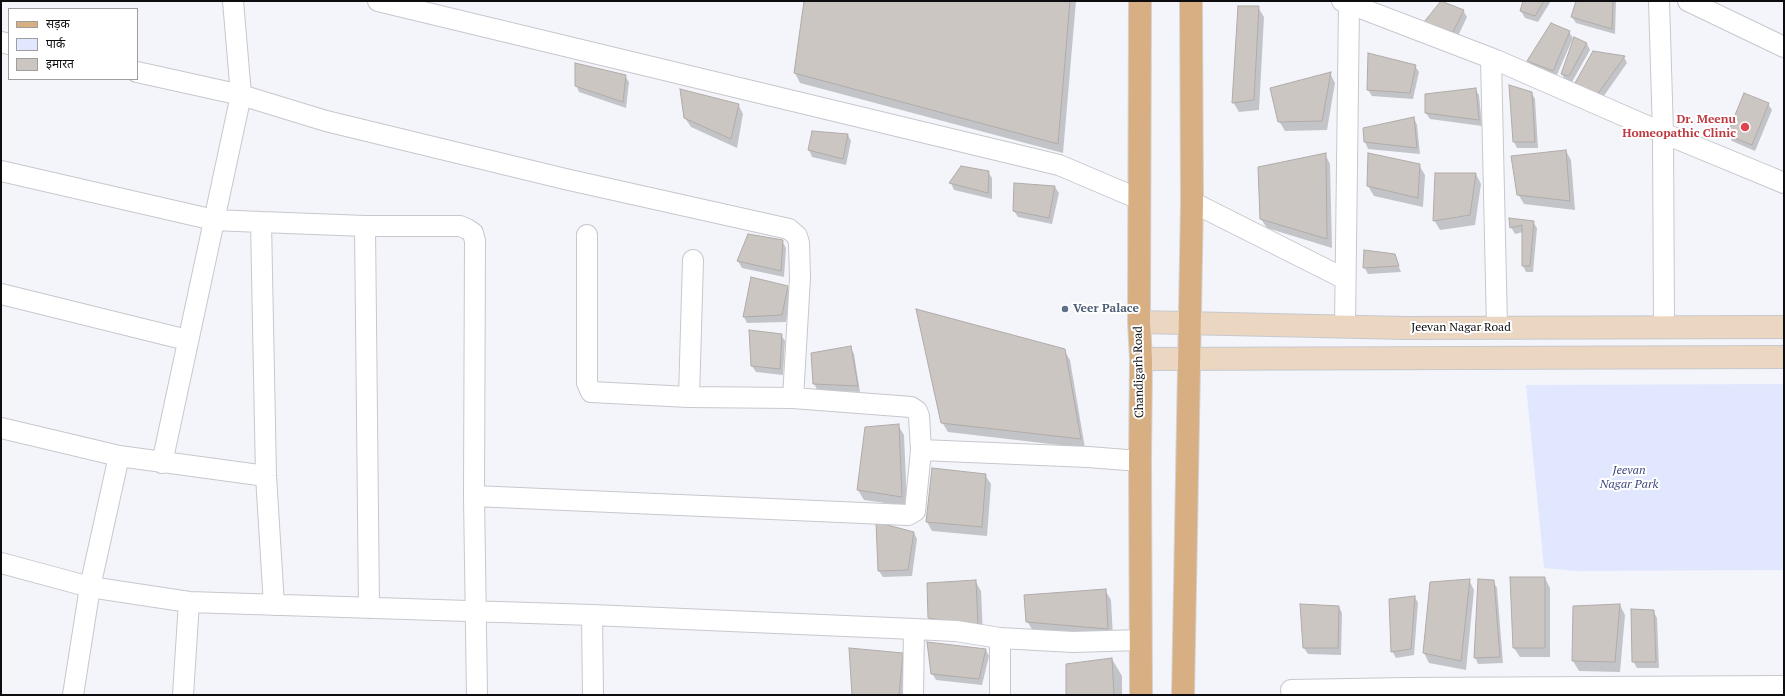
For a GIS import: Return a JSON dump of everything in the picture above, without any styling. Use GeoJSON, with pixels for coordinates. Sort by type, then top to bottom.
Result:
{"type":"FeatureCollection","features":[{"type":"Feature","properties":{"kind":"main road","name":"Chandigarh Road"},"geometry":{"type":"LineString","coordinates":[[1140,1],[1139,322],[1142,359],[1140,461],[1142,640],[1141,695]]}},
{"type":"Feature","properties":{"kind":"main road"},"geometry":{"type":"LineString","coordinates":[[1183,695],[1192,202],[1191,1]]}},
{"type":"Feature","properties":{"kind":"street"},"geometry":{"type":"LineString","coordinates":[[162,463],[187,340],[241,95],[233,1]]}},
{"type":"Feature","properties":{"kind":"street"},"geometry":{"type":"LineString","coordinates":[[378,1],[1059,165],[1139,199]]}},
{"type":"Feature","properties":{"kind":"street"},"geometry":{"type":"LineString","coordinates":[[1659,1],[1663,133],[1664,326]]}},
{"type":"Feature","properties":{"kind":"street"},"geometry":{"type":"LineString","coordinates":[[1688,1],[1784,47]]}},
{"type":"Feature","properties":{"kind":"street"},"geometry":{"type":"LineString","coordinates":[[1345,327],[1346,2],[1491,58],[1663,133],[1784,183]]}},
{"type":"Feature","properties":{"kind":"street"},"geometry":{"type":"LineString","coordinates":[[1491,58],[1497,328]]}},
{"type":"Feature","properties":{"kind":"street"},"geometry":{"type":"LineString","coordinates":[[138,72],[241,95],[326,121],[565,179],[789,229],[797,236],[800,243],[800,278],[793,398]]}},
{"type":"Feature","properties":{"kind":"street"},"geometry":{"type":"LineString","coordinates":[[1,171],[214,220],[366,226],[460,226],[471,231],[474,235],[474,496],[477,695]]}},
{"type":"Feature","properties":{"kind":"street"},"geometry":{"type":"LineString","coordinates":[[1192,202],[1345,279]]}},
{"type":"Feature","properties":{"kind":"street"},"geometry":{"type":"LineString","coordinates":[[261,222],[266,476],[274,605]]}},
{"type":"Feature","properties":{"kind":"street"},"geometry":{"type":"LineString","coordinates":[[366,226],[369,608]]}},
{"type":"Feature","properties":{"kind":"street"},"geometry":{"type":"LineString","coordinates":[[474,496],[908,515],[915,510],[921,450],[919,416],[917,410],[911,406],[793,398],[689,397],[594,393],[589,390],[587,383],[587,235]]}},
{"type":"Feature","properties":{"kind":"street"},"geometry":{"type":"LineString","coordinates":[[689,397],[693,260]]}},
{"type":"Feature","properties":{"kind":"street"},"geometry":{"type":"LineString","coordinates":[[1,294],[187,340]]}},
{"type":"Feature","properties":{"kind":"street","name":"Jeevan Nagar Road"},"geometry":{"type":"LineString","coordinates":[[1139,322],[1345,327],[1784,327]]}},
{"type":"Feature","properties":{"kind":"street"},"geometry":{"type":"LineString","coordinates":[[1142,359],[1784,357]]}},
{"type":"Feature","properties":{"kind":"street"},"geometry":{"type":"LineString","coordinates":[[1,428],[119,456],[266,476]]}},
{"type":"Feature","properties":{"kind":"street"},"geometry":{"type":"LineString","coordinates":[[921,450],[1066,456],[1140,461]]}},
{"type":"Feature","properties":{"kind":"street"},"geometry":{"type":"LineString","coordinates":[[73,695],[90,587],[119,456]]}},
{"type":"Feature","properties":{"kind":"street"},"geometry":{"type":"LineString","coordinates":[[1,563],[90,587],[189,602],[592,615],[914,629],[956,631],[1000,638],[1073,642],[1142,640]]}},
{"type":"Feature","properties":{"kind":"street"},"geometry":{"type":"LineString","coordinates":[[183,695],[189,602]]}},
{"type":"Feature","properties":{"kind":"street"},"geometry":{"type":"LineString","coordinates":[[592,615],[593,695]]}},
{"type":"Feature","properties":{"kind":"street"},"geometry":{"type":"LineString","coordinates":[[913,695],[914,629]]}},
{"type":"Feature","properties":{"kind":"street"},"geometry":{"type":"LineString","coordinates":[[1000,638],[1000,695]]}},
{"type":"Feature","properties":{"kind":"street"},"geometry":{"type":"LineString","coordinates":[[1290,690],[1561,692],[1784,686]]}},
{"type":"Feature","properties":{"kind":"green space","name":"Jeevan Nagar Park"},"geometry":{"type":"Polygon","coordinates":[[[1784,384],[1784,570],[1575,571],[1544,568],[1526,385],[1784,384]]]}},
{"type":"Feature","properties":{"kind":"building"},"geometry":{"type":"Polygon","coordinates":[[[804,1],[1070,1],[1058,144],[794,73],[804,1]]]}},
{"type":"Feature","properties":{"kind":"building"},"geometry":{"type":"Polygon","coordinates":[[[1441,1],[1464,10],[1453,32],[1424,22],[1441,1]]]}},
{"type":"Feature","properties":{"kind":"building"},"geometry":{"type":"Polygon","coordinates":[[[1523,1],[1544,1],[1535,16],[1520,11],[1523,1]]]}},
{"type":"Feature","properties":{"kind":"building"},"geometry":{"type":"Polygon","coordinates":[[[1576,1],[1613,1],[1612,29],[1571,17],[1576,1]]]}},
{"type":"Feature","properties":{"kind":"building"},"geometry":{"type":"Polygon","coordinates":[[[1238,6],[1259,6],[1254,100],[1232,103],[1238,6]]]}},
{"type":"Feature","properties":{"kind":"building"},"geometry":{"type":"Polygon","coordinates":[[[1551,23],[1570,31],[1553,71],[1527,61],[1551,23]]]}},
{"type":"Feature","properties":{"kind":"building"},"geometry":{"type":"Polygon","coordinates":[[[1574,37],[1587,43],[1569,76],[1561,74],[1574,37]]]}},
{"type":"Feature","properties":{"kind":"building"},"geometry":{"type":"Polygon","coordinates":[[[1593,51],[1625,56],[1597,95],[1575,83],[1593,51]]]}},
{"type":"Feature","properties":{"kind":"building"},"geometry":{"type":"Polygon","coordinates":[[[1368,53],[1416,65],[1410,93],[1367,90],[1368,53]]]}},
{"type":"Feature","properties":{"kind":"building"},"geometry":{"type":"Polygon","coordinates":[[[575,63],[626,75],[623,102],[575,86],[575,63]]]}},
{"type":"Feature","properties":{"kind":"building"},"geometry":{"type":"Polygon","coordinates":[[[1331,72],[1322,121],[1278,122],[1270,88],[1331,72]]]}},
{"type":"Feature","properties":{"kind":"building"},"geometry":{"type":"Polygon","coordinates":[[[1509,85],[1532,92],[1535,142],[1513,142],[1509,85]]]}},
{"type":"Feature","properties":{"kind":"building"},"geometry":{"type":"Polygon","coordinates":[[[1476,88],[1479,120],[1425,113],[1425,94],[1476,88]]]}},
{"type":"Feature","properties":{"kind":"building"},"geometry":{"type":"Polygon","coordinates":[[[680,89],[739,104],[731,139],[684,118],[680,89]]]}},
{"type":"Feature","properties":{"kind":"building"},"geometry":{"type":"Polygon","coordinates":[[[1744,93],[1769,103],[1752,145],[1727,135],[1744,93]]]}},
{"type":"Feature","properties":{"kind":"building"},"geometry":{"type":"Polygon","coordinates":[[[1414,117],[1417,148],[1364,142],[1363,128],[1414,117]]]}},
{"type":"Feature","properties":{"kind":"building"},"geometry":{"type":"Polygon","coordinates":[[[812,131],[848,134],[843,159],[808,150],[812,131]]]}},
{"type":"Feature","properties":{"kind":"building"},"geometry":{"type":"Polygon","coordinates":[[[1566,150],[1570,201],[1517,195],[1511,156],[1566,150]]]}},
{"type":"Feature","properties":{"kind":"building"},"geometry":{"type":"Polygon","coordinates":[[[1326,153],[1327,239],[1260,219],[1258,167],[1326,153]]]}},
{"type":"Feature","properties":{"kind":"building"},"geometry":{"type":"Polygon","coordinates":[[[1368,153],[1420,164],[1418,198],[1367,186],[1368,153]]]}},
{"type":"Feature","properties":{"kind":"building"},"geometry":{"type":"Polygon","coordinates":[[[961,166],[989,171],[988,193],[949,183],[961,166]]]}},
{"type":"Feature","properties":{"kind":"building"},"geometry":{"type":"Polygon","coordinates":[[[1435,173],[1476,173],[1470,215],[1433,221],[1435,173]]]}},
{"type":"Feature","properties":{"kind":"building"},"geometry":{"type":"Polygon","coordinates":[[[1014,183],[1055,186],[1049,218],[1013,211],[1014,183]]]}},
{"type":"Feature","properties":{"kind":"building"},"geometry":{"type":"Polygon","coordinates":[[[1509,218],[1534,221],[1530,266],[1522,266],[1522,225],[1510,228],[1509,218]]]}},
{"type":"Feature","properties":{"kind":"building"},"geometry":{"type":"Polygon","coordinates":[[[748,234],[783,240],[781,271],[737,261],[748,234]]]}},
{"type":"Feature","properties":{"kind":"building"},"geometry":{"type":"Polygon","coordinates":[[[1364,250],[1395,254],[1399,266],[1363,268],[1364,250]]]}},
{"type":"Feature","properties":{"kind":"building"},"geometry":{"type":"Polygon","coordinates":[[[751,277],[788,286],[782,315],[743,317],[751,277]]]}},
{"type":"Feature","properties":{"kind":"building"},"geometry":{"type":"Polygon","coordinates":[[[916,309],[1065,349],[1081,439],[941,423],[916,309]]]}},
{"type":"Feature","properties":{"kind":"building"},"geometry":{"type":"Polygon","coordinates":[[[749,330],[782,334],[780,369],[751,366],[749,330]]]}},
{"type":"Feature","properties":{"kind":"building"},"geometry":{"type":"Polygon","coordinates":[[[851,346],[858,386],[813,384],[811,353],[851,346]]]}},
{"type":"Feature","properties":{"kind":"building"},"geometry":{"type":"Polygon","coordinates":[[[899,424],[902,497],[857,490],[865,427],[899,424]]]}},
{"type":"Feature","properties":{"kind":"building"},"geometry":{"type":"Polygon","coordinates":[[[932,468],[986,474],[982,527],[926,522],[932,468]]]}},
{"type":"Feature","properties":{"kind":"building"},"geometry":{"type":"Polygon","coordinates":[[[876,522],[914,532],[908,570],[878,571],[876,522]]]}},
{"type":"Feature","properties":{"kind":"building"},"geometry":{"type":"Polygon","coordinates":[[[1510,577],[1545,577],[1545,648],[1513,648],[1510,577]]]}},
{"type":"Feature","properties":{"kind":"building"},"geometry":{"type":"Polygon","coordinates":[[[1470,579],[1461,661],[1423,653],[1430,582],[1470,579]]]}},
{"type":"Feature","properties":{"kind":"building"},"geometry":{"type":"Polygon","coordinates":[[[1478,579],[1494,580],[1500,657],[1474,658],[1478,579]]]}},
{"type":"Feature","properties":{"kind":"building"},"geometry":{"type":"Polygon","coordinates":[[[976,580],[978,626],[928,618],[927,583],[976,580]]]}},
{"type":"Feature","properties":{"kind":"building"},"geometry":{"type":"Polygon","coordinates":[[[1106,589],[1108,629],[1026,622],[1024,595],[1106,589]]]}},
{"type":"Feature","properties":{"kind":"building"},"geometry":{"type":"Polygon","coordinates":[[[1415,596],[1411,649],[1391,652],[1389,599],[1415,596]]]}},
{"type":"Feature","properties":{"kind":"building"},"geometry":{"type":"Polygon","coordinates":[[[1300,604],[1339,606],[1338,648],[1303,648],[1300,604]]]}},
{"type":"Feature","properties":{"kind":"building"},"geometry":{"type":"Polygon","coordinates":[[[1620,604],[1615,662],[1572,661],[1573,606],[1620,604]]]}},
{"type":"Feature","properties":{"kind":"building"},"geometry":{"type":"Polygon","coordinates":[[[1631,609],[1654,610],[1656,662],[1632,662],[1631,609]]]}},
{"type":"Feature","properties":{"kind":"building"},"geometry":{"type":"Polygon","coordinates":[[[927,642],[986,649],[979,679],[931,674],[927,642]]]}},
{"type":"Feature","properties":{"kind":"building"},"geometry":{"type":"Polygon","coordinates":[[[849,648],[903,653],[899,695],[852,695],[849,648]]]}},
{"type":"Feature","properties":{"kind":"building"},"geometry":{"type":"Polygon","coordinates":[[[1112,658],[1114,695],[1066,695],[1066,664],[1112,658]]]}},
{"type":"Feature","properties":{"kind":"place","name":"Dr. Meenu Homeopathic Clinic"},"geometry":{"type":"Point","coordinates":[1745,127]}},
{"type":"Feature","properties":{"kind":"place","name":"Veer Palace"},"geometry":{"type":"Point","coordinates":[1065,309]}}]}
